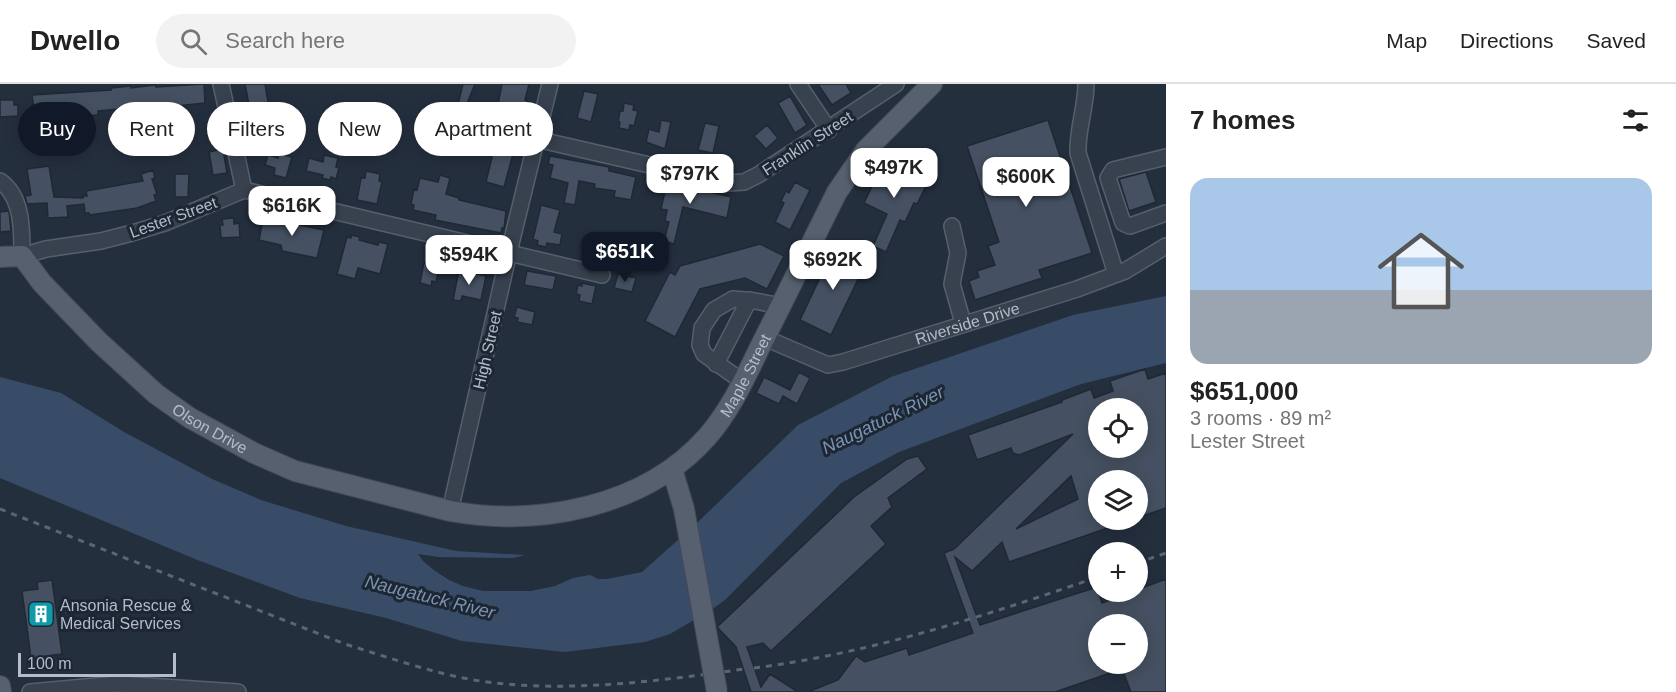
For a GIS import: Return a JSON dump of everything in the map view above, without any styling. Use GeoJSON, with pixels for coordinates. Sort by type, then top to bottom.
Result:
{"type":"FeatureCollection","features":[{"type":"Feature","properties":{"kind":"main road","name":"Maple Street"},"geometry":{"type":"LineString","coordinates":[[672,468],[707,437],[723,417],[743,382],[837,192],[852,168],[866,150],[932,84]]}},
{"type":"Feature","properties":{"kind":"main road"},"geometry":{"type":"LineString","coordinates":[[0,257],[22,256]]}},
{"type":"Feature","properties":{"kind":"main road","name":"Olson Drive"},"geometry":{"type":"LineString","coordinates":[[22,256],[42,283],[99,342],[156,394],[190,418],[254,453],[295,471],[450,511]]}},
{"type":"Feature","properties":{"kind":"main road"},"geometry":{"type":"LineString","coordinates":[[450,511],[475,516],[509,517],[561,512],[601,502],[643,486],[672,468],[684,509],[717,692]]}},
{"type":"Feature","properties":{"kind":"main road"},"geometry":{"type":"LineString","coordinates":[[0,686],[1,692]]}},
{"type":"Feature","properties":{"kind":"street"},"geometry":{"type":"LineString","coordinates":[[221,84],[244,190],[603,275]]}},
{"type":"Feature","properties":{"kind":"street","name":"High Street"},"geometry":{"type":"LineString","coordinates":[[545,102],[550,84]]}},
{"type":"Feature","properties":{"kind":"street"},"geometry":{"type":"LineString","coordinates":[[798,84],[829,130]]}},
{"type":"Feature","properties":{"kind":"street","name":"Franklin Street"},"geometry":{"type":"LineString","coordinates":[[553,143],[734,184],[751,179],[896,84]]}},
{"type":"Feature","properties":{"kind":"street"},"geometry":{"type":"LineString","coordinates":[[1086,84],[1077,137],[1078,153],[1116,274]]}},
{"type":"Feature","properties":{"kind":"street","name":"High Street"},"geometry":{"type":"LineString","coordinates":[[450,511],[532,156]]}},
{"type":"Feature","properties":{"kind":"street"},"geometry":{"type":"LineString","coordinates":[[1166,157],[1113,170],[1108,178],[1123,223],[1130,226],[1166,213]]}},
{"type":"Feature","properties":{"kind":"street"},"geometry":{"type":"LineString","coordinates":[[0,181],[8,188],[18,207],[22,256]]}},
{"type":"Feature","properties":{"kind":"street","name":"Lester Street"},"geometry":{"type":"LineString","coordinates":[[22,256],[46,249],[101,241],[132,233],[165,223],[244,190]]}},
{"type":"Feature","properties":{"kind":"street"},"geometry":{"type":"LineString","coordinates":[[952,226],[958,253],[952,284],[963,324]]}},
{"type":"Feature","properties":{"kind":"street","name":"Riverside Drive"},"geometry":{"type":"LineString","coordinates":[[765,338],[828,366],[1077,289],[1116,274],[1166,246]]}},
{"type":"Feature","properties":{"kind":"street"},"geometry":{"type":"LineString","coordinates":[[743,382],[704,354],[700,345],[702,328],[709,315],[725,302],[733,299],[781,306]]}},
{"type":"Feature","properties":{"kind":"street"},"geometry":{"type":"LineString","coordinates":[[716,364],[749,300]]}},
{"type":"Feature","properties":{"kind":"street"},"geometry":{"type":"LineString","coordinates":[[30,692],[119,688],[238,692]]}},
{"type":"Feature","properties":{"kind":"water","name":"Naugatuck River"},"geometry":{"type":"Polygon","coordinates":[[[1166,296],[1166,363],[1081,384],[899,452],[841,483],[725,600],[670,634],[645,642],[565,652],[462,641],[386,618],[300,598],[200,561],[0,478],[0,377],[61,393],[124,432],[212,479],[261,500],[346,526],[456,551],[525,555],[513,558],[439,557],[418,554],[435,571],[463,586],[483,591],[531,591],[590,575],[598,579],[607,579],[642,572],[697,523],[798,425],[891,377],[1073,315],[1166,296]]]}},
{"type":"Feature","properties":{"kind":"building"},"geometry":{"type":"Polygon","coordinates":[[[204,84],[205,103],[108,102],[108,110],[98,111],[96,115],[96,102],[33,102],[32,95],[111,90],[111,88],[131,86],[131,88],[155,85],[156,87],[204,84]]]}},
{"type":"Feature","properties":{"kind":"building"},"geometry":{"type":"Polygon","coordinates":[[[245,84],[265,84],[268,102],[248,102],[245,84]]]}},
{"type":"Feature","properties":{"kind":"building"},"geometry":{"type":"Polygon","coordinates":[[[463,84],[475,84],[468,102],[458,102],[463,84]]]}},
{"type":"Feature","properties":{"kind":"building"},"geometry":{"type":"Polygon","coordinates":[[[502,84],[529,84],[525,100],[527,102],[498,102],[502,84]]]}},
{"type":"Feature","properties":{"kind":"building"},"geometry":{"type":"Polygon","coordinates":[[[818,84],[846,84],[851,93],[832,105],[818,84]]]}},
{"type":"Feature","properties":{"kind":"building"},"geometry":{"type":"Polygon","coordinates":[[[584,91],[598,94],[591,122],[577,118],[584,91]]]}},
{"type":"Feature","properties":{"kind":"building"},"geometry":{"type":"Polygon","coordinates":[[[790,96],[807,125],[795,133],[778,103],[790,96]]]}},
{"type":"Feature","properties":{"kind":"building"},"geometry":{"type":"Polygon","coordinates":[[[0,100],[14,100],[14,105],[18,105],[18,116],[0,117],[0,100]]]}},
{"type":"Feature","properties":{"kind":"building"},"geometry":{"type":"Polygon","coordinates":[[[624,103],[634,105],[633,110],[638,111],[634,126],[630,125],[629,130],[619,128],[620,111],[623,111],[624,103]]]}},
{"type":"Feature","properties":{"kind":"building"},"geometry":{"type":"Polygon","coordinates":[[[661,120],[671,122],[665,149],[646,142],[649,129],[659,132],[661,120]]]}},
{"type":"Feature","properties":{"kind":"building"},"geometry":{"type":"Polygon","coordinates":[[[1048,120],[1092,253],[1039,270],[1042,278],[975,300],[969,281],[979,277],[977,271],[995,265],[988,246],[999,242],[967,146],[1048,120]]]}},
{"type":"Feature","properties":{"kind":"building"},"geometry":{"type":"Polygon","coordinates":[[[705,123],[719,126],[713,153],[698,150],[705,123]]]}},
{"type":"Feature","properties":{"kind":"building"},"geometry":{"type":"Polygon","coordinates":[[[767,125],[778,138],[766,149],[754,136],[767,125]]]}},
{"type":"Feature","properties":{"kind":"building"},"geometry":{"type":"Polygon","coordinates":[[[210,156],[224,156],[227,173],[213,175],[210,156]]]}},
{"type":"Feature","properties":{"kind":"building"},"geometry":{"type":"Polygon","coordinates":[[[268,156],[278,158],[278,156],[292,157],[286,178],[274,175],[275,168],[265,165],[268,156]]]}},
{"type":"Feature","properties":{"kind":"building"},"geometry":{"type":"Polygon","coordinates":[[[324,156],[338,158],[336,167],[339,168],[336,179],[322,178],[323,175],[306,171],[309,158],[323,162],[324,156]]]}},
{"type":"Feature","properties":{"kind":"building"},"geometry":{"type":"Polygon","coordinates":[[[488,156],[512,156],[504,187],[486,182],[492,157],[488,156]]]}},
{"type":"Feature","properties":{"kind":"building"},"geometry":{"type":"Polygon","coordinates":[[[550,156],[609,167],[609,171],[636,177],[631,200],[614,197],[615,191],[594,188],[595,184],[579,181],[575,205],[564,203],[568,183],[550,178],[553,165],[548,164],[550,156]]]}},
{"type":"Feature","properties":{"kind":"building"},"geometry":{"type":"Polygon","coordinates":[[[884,161],[928,182],[905,222],[900,220],[886,252],[873,246],[887,214],[864,203],[884,161]]]}},
{"type":"Feature","properties":{"kind":"building"},"geometry":{"type":"Polygon","coordinates":[[[49,166],[54,197],[83,198],[87,196],[86,191],[143,181],[141,174],[153,170],[155,178],[152,179],[157,194],[154,195],[156,201],[137,208],[90,215],[85,213],[84,204],[67,206],[68,217],[48,218],[47,203],[27,204],[25,196],[31,195],[27,169],[49,166]]]}},
{"type":"Feature","properties":{"kind":"building"},"geometry":{"type":"Polygon","coordinates":[[[366,171],[380,174],[379,181],[382,182],[377,204],[357,200],[361,178],[365,178],[366,171]]]}},
{"type":"Feature","properties":{"kind":"building"},"geometry":{"type":"Polygon","coordinates":[[[1146,172],[1156,202],[1129,211],[1119,179],[1146,172]]]}},
{"type":"Feature","properties":{"kind":"building"},"geometry":{"type":"Polygon","coordinates":[[[175,174],[189,174],[188,197],[175,197],[175,174]]]}},
{"type":"Feature","properties":{"kind":"building"},"geometry":{"type":"Polygon","coordinates":[[[440,175],[450,178],[446,194],[459,198],[459,200],[506,211],[504,228],[501,233],[435,220],[436,215],[413,210],[414,205],[411,204],[414,189],[417,190],[420,178],[438,182],[440,175]]]}},
{"type":"Feature","properties":{"kind":"building"},"geometry":{"type":"Polygon","coordinates":[[[667,182],[731,197],[727,218],[683,207],[674,244],[664,241],[669,222],[665,221],[667,210],[661,209],[667,182]]]}},
{"type":"Feature","properties":{"kind":"building"},"geometry":{"type":"Polygon","coordinates":[[[795,182],[810,190],[790,230],[775,222],[784,203],[781,201],[786,191],[789,193],[795,182]]]}},
{"type":"Feature","properties":{"kind":"building"},"geometry":{"type":"Polygon","coordinates":[[[541,205],[560,210],[554,232],[562,234],[560,245],[547,243],[546,247],[537,245],[538,241],[533,239],[541,205]]]}},
{"type":"Feature","properties":{"kind":"building"},"geometry":{"type":"Polygon","coordinates":[[[9,211],[11,231],[0,232],[0,212],[9,211]]]}},
{"type":"Feature","properties":{"kind":"building"},"geometry":{"type":"Polygon","coordinates":[[[264,214],[276,217],[275,220],[324,230],[317,258],[282,251],[281,245],[259,240],[264,214]]]}},
{"type":"Feature","properties":{"kind":"building"},"geometry":{"type":"Polygon","coordinates":[[[234,218],[234,224],[239,223],[240,237],[221,238],[222,219],[234,218]]]}},
{"type":"Feature","properties":{"kind":"building"},"geometry":{"type":"Polygon","coordinates":[[[351,235],[360,237],[359,240],[378,245],[379,242],[388,244],[380,274],[358,268],[355,279],[337,274],[347,237],[351,238],[351,235]]]}},
{"type":"Feature","properties":{"kind":"building"},"geometry":{"type":"Polygon","coordinates":[[[760,244],[784,256],[767,289],[745,278],[700,289],[675,337],[645,321],[670,272],[675,275],[680,266],[760,244]]]}},
{"type":"Feature","properties":{"kind":"building"},"geometry":{"type":"Polygon","coordinates":[[[834,248],[866,263],[831,335],[800,320],[834,248]]]}},
{"type":"Feature","properties":{"kind":"building"},"geometry":{"type":"Polygon","coordinates":[[[428,256],[441,258],[436,282],[432,281],[431,286],[420,283],[424,262],[426,263],[428,256]]]}},
{"type":"Feature","properties":{"kind":"building"},"geometry":{"type":"Polygon","coordinates":[[[459,270],[486,276],[481,300],[462,296],[461,301],[453,300],[459,270]]]}},
{"type":"Feature","properties":{"kind":"building"},"geometry":{"type":"Polygon","coordinates":[[[527,271],[556,276],[553,290],[524,285],[527,271]]]}},
{"type":"Feature","properties":{"kind":"building"},"geometry":{"type":"Polygon","coordinates":[[[618,274],[636,278],[632,292],[614,288],[618,274]]]}},
{"type":"Feature","properties":{"kind":"building"},"geometry":{"type":"Polygon","coordinates":[[[582,283],[596,286],[592,304],[579,301],[580,295],[576,294],[578,285],[582,286],[582,283]]]}},
{"type":"Feature","properties":{"kind":"building"},"geometry":{"type":"Polygon","coordinates":[[[517,307],[535,312],[532,325],[517,322],[518,318],[514,317],[517,307]]]}},
{"type":"Feature","properties":{"kind":"building"},"geometry":{"type":"Polygon","coordinates":[[[1145,369],[1148,379],[1166,373],[1166,508],[1148,514],[1148,470],[1088,470],[1088,530],[1102,530],[1009,562],[1002,542],[972,571],[955,557],[980,625],[1088,590],[1088,602],[1148,602],[1148,586],[1166,579],[1166,692],[1131,692],[1124,674],[1148,674],[1148,614],[1088,614],[1088,674],[1107,674],[1055,692],[808,692],[838,680],[856,656],[865,662],[907,648],[909,655],[973,633],[944,553],[954,549],[1073,434],[1019,455],[1013,453],[1011,448],[977,460],[968,435],[1062,402],[1062,400],[1091,389],[1094,398],[1113,391],[1110,381],[1145,369]],[[1071,476],[1016,529],[1078,499],[1071,476]]]}},
{"type":"Feature","properties":{"kind":"building"},"geometry":{"type":"Polygon","coordinates":[[[799,372],[810,378],[797,404],[783,396],[779,404],[756,393],[764,377],[790,390],[799,372]]]}},
{"type":"Feature","properties":{"kind":"building"},"geometry":{"type":"Polygon","coordinates":[[[918,456],[927,469],[888,498],[892,507],[871,526],[886,544],[771,651],[763,643],[747,647],[761,687],[770,674],[798,692],[751,692],[736,647],[717,627],[854,497],[907,459],[918,456]]]}},
{"type":"Feature","properties":{"kind":"building","name":"Ansonia Rescue & Medical Services"},"geometry":{"type":"Polygon","coordinates":[[[52,580],[62,654],[31,658],[22,591],[38,589],[37,582],[52,580]]]}},
{"type":"Feature","properties":{"kind":"railway"},"geometry":{"type":"LineString","coordinates":[[0,509],[345,644],[465,678],[506,684],[565,686],[655,680],[744,669]]}},
{"type":"Feature","properties":{"kind":"railway"},"geometry":{"type":"LineString","coordinates":[[1148,559],[1166,553]]}},
{"type":"Feature","properties":{"kind":"railway"},"geometry":{"type":"LineString","coordinates":[[754,668],[885,643],[971,619],[1088,580]]}},
{"type":"Feature","properties":{"kind":"place","name":"Ansonia Rescue & Medical Services"},"geometry":{"type":"Point","coordinates":[41,614]}}]}
